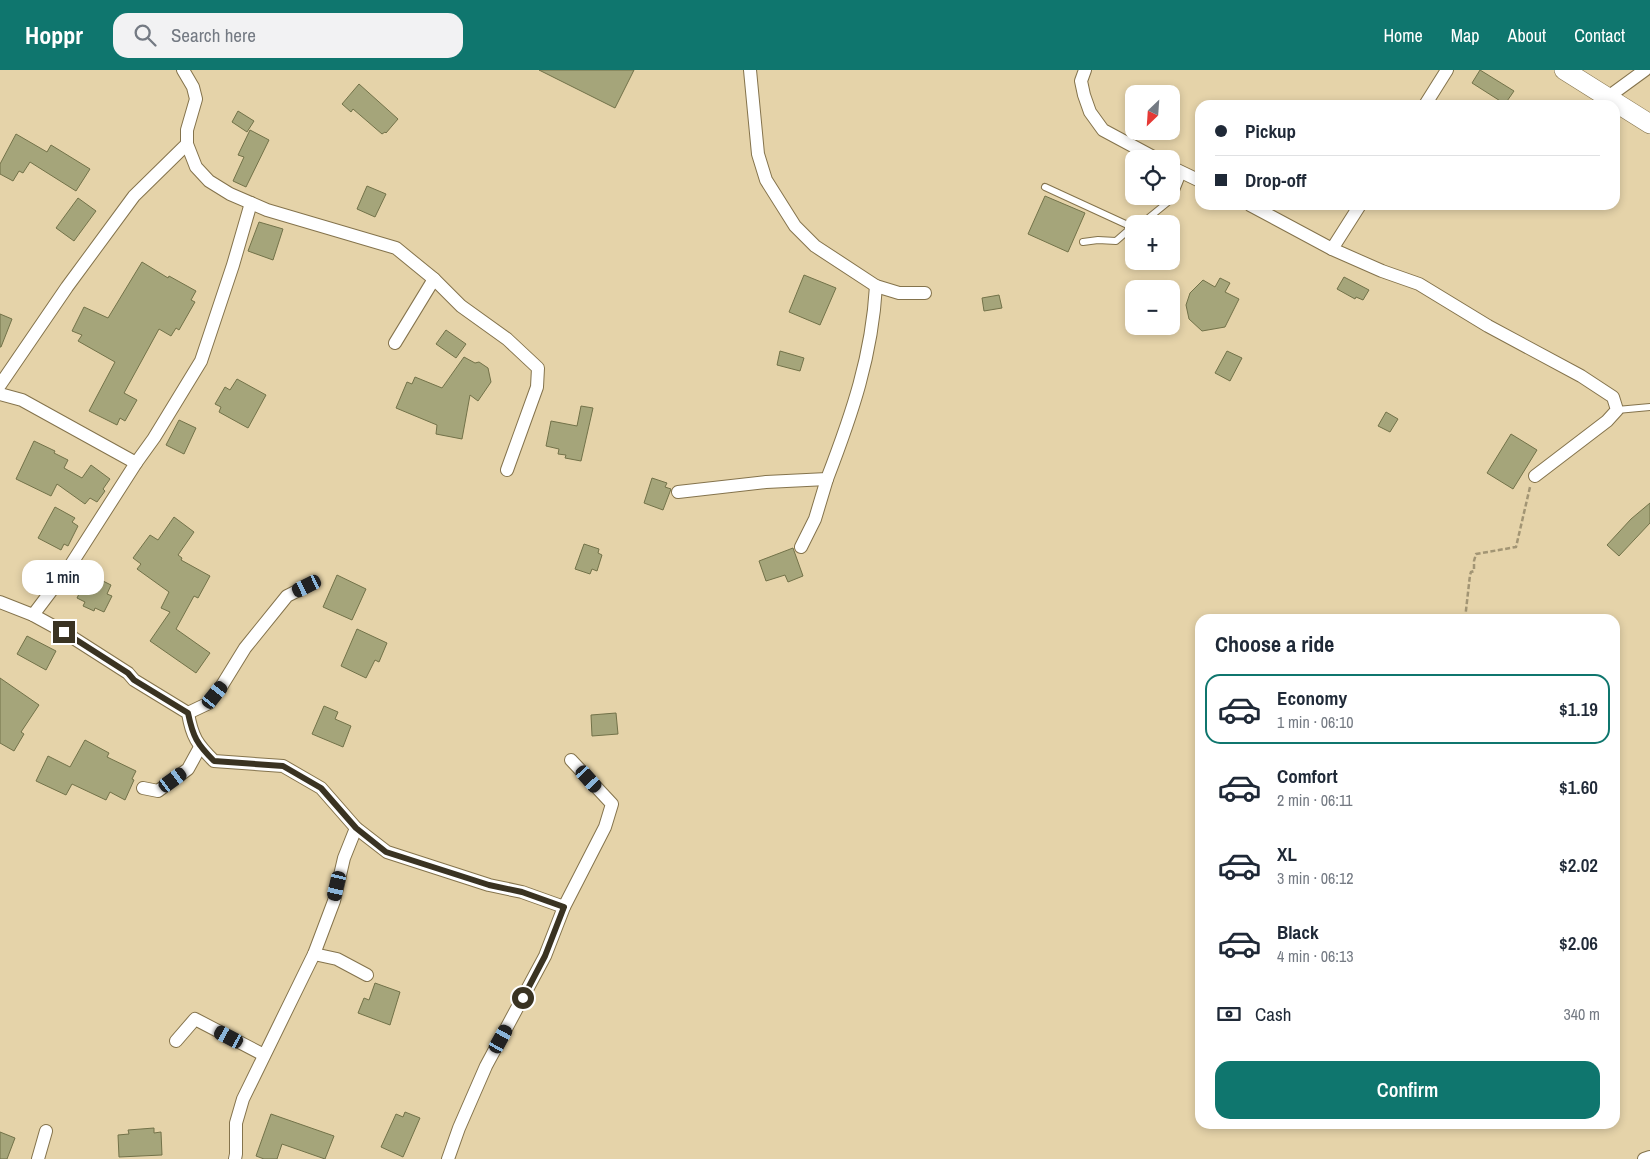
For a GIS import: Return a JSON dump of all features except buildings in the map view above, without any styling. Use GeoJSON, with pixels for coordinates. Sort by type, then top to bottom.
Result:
{"type":"FeatureCollection","features":[{"type":"Feature","properties":{"kind":"main road"},"geometry":{"type":"LineString","coordinates":[[1564,70],[1613,100]]}},
{"type":"Feature","properties":{"kind":"main road"},"geometry":{"type":"LineString","coordinates":[[1620,105],[1650,124]]}},
{"type":"Feature","properties":{"kind":"street"},"geometry":{"type":"LineString","coordinates":[[183,70],[194,87],[196,100],[186,130],[187,144],[196,167],[209,181],[230,194],[267,210],[396,248],[461,306],[508,338],[538,368],[537,387],[507,470]]}},
{"type":"Feature","properties":{"kind":"street"},"geometry":{"type":"LineString","coordinates":[[750,70],[758,154],[766,180],[795,226],[815,246],[876,286],[900,293],[924,293]]}},
{"type":"Feature","properties":{"kind":"street"},"geometry":{"type":"LineString","coordinates":[[1085,70],[1081,80],[1090,112],[1103,130],[1140,150]]}},
{"type":"Feature","properties":{"kind":"street"},"geometry":{"type":"LineString","coordinates":[[1428,100],[1447,70]]}},
{"type":"Feature","properties":{"kind":"street"},"geometry":{"type":"LineString","coordinates":[[1608,97],[1645,70]]}},
{"type":"Feature","properties":{"kind":"street"},"geometry":{"type":"LineString","coordinates":[[0,385],[66,286],[134,196],[187,144]]}},
{"type":"Feature","properties":{"kind":"street"},"geometry":{"type":"LineString","coordinates":[[1180,172],[1195,179]]}},
{"type":"Feature","properties":{"kind":"street"},"geometry":{"type":"LineString","coordinates":[[33,615],[70,566],[154,438],[201,361],[233,266],[251,203]]}},
{"type":"Feature","properties":{"kind":"street"},"geometry":{"type":"LineString","coordinates":[[1259,210],[1332,249],[1382,271],[1419,284],[1488,326],[1581,376],[1613,397],[1618,410],[1607,421],[1535,476]]}},
{"type":"Feature","properties":{"kind":"street"},"geometry":{"type":"LineString","coordinates":[[1332,249],[1357,210]]}},
{"type":"Feature","properties":{"kind":"street"},"geometry":{"type":"LineString","coordinates":[[395,343],[434,280]]}},
{"type":"Feature","properties":{"kind":"street"},"geometry":{"type":"LineString","coordinates":[[801,547],[815,519],[827,479],[857,397],[864,371],[874,312],[876,286]]}},
{"type":"Feature","properties":{"kind":"street"},"geometry":{"type":"LineString","coordinates":[[0,394],[22,400],[136,463]]}},
{"type":"Feature","properties":{"kind":"street"},"geometry":{"type":"LineString","coordinates":[[678,492],[766,482],[827,479]]}},
{"type":"Feature","properties":{"kind":"street"},"geometry":{"type":"LineString","coordinates":[[188,713],[209,703],[222,687],[245,648],[287,596],[307,586]]}},
{"type":"Feature","properties":{"kind":"street"},"geometry":{"type":"LineString","coordinates":[[0,602],[33,615],[64,632],[128,673],[134,680],[188,713],[192,732],[200,747],[214,761],[283,766],[321,788],[356,828],[386,852],[489,885],[522,892],[564,907]]}},
{"type":"Feature","properties":{"kind":"street"},"geometry":{"type":"LineString","coordinates":[[143,788],[158,791],[165,786],[188,769],[200,747]]}},
{"type":"Feature","properties":{"kind":"street"},"geometry":{"type":"LineString","coordinates":[[448,1159],[459,1128],[486,1066],[545,956],[564,907],[605,827],[612,804],[571,760]]}},
{"type":"Feature","properties":{"kind":"street"},"geometry":{"type":"LineString","coordinates":[[234,1159],[236,1154],[236,1123],[243,1099],[314,954],[334,901],[344,858],[356,828]]}},
{"type":"Feature","properties":{"kind":"street"},"geometry":{"type":"LineString","coordinates":[[314,954],[337,958],[367,975]]}},
{"type":"Feature","properties":{"kind":"street"},"geometry":{"type":"LineString","coordinates":[[176,1042],[195,1019],[264,1056]]}},
{"type":"Feature","properties":{"kind":"street"},"geometry":{"type":"LineString","coordinates":[[38,1159],[46,1131]]}},
{"type":"Feature","properties":{"kind":"street"},"geometry":{"type":"LineString","coordinates":[[1644,1159],[1650,1157]]}},
{"type":"Feature","properties":{"kind":"lane"},"geometry":{"type":"LineString","coordinates":[[1152,215],[1173,198],[1183,173]]}},
{"type":"Feature","properties":{"kind":"lane"},"geometry":{"type":"LineString","coordinates":[[1045,187],[1125,222]]}},
{"type":"Feature","properties":{"kind":"lane"},"geometry":{"type":"LineString","coordinates":[[1083,242],[1098,240],[1116,241],[1125,234]]}},
{"type":"Feature","properties":{"kind":"lane"},"geometry":{"type":"LineString","coordinates":[[1618,410],[1650,407]]}},
{"type":"Feature","properties":{"kind":"path"},"geometry":{"type":"LineString","coordinates":[[1466,614],[1470,574],[1474,571],[1476,554],[1516,548],[1529,490],[1535,476]]}},
{"type":"Feature","properties":{"kind":"route"},"geometry":{"type":"LineString","coordinates":[[64,632],[128,673],[134,680],[188,713],[192,732],[200,747],[214,761],[283,766],[321,788],[356,828],[386,852],[489,885],[522,892],[564,907],[545,956],[523,998]]}}]}
